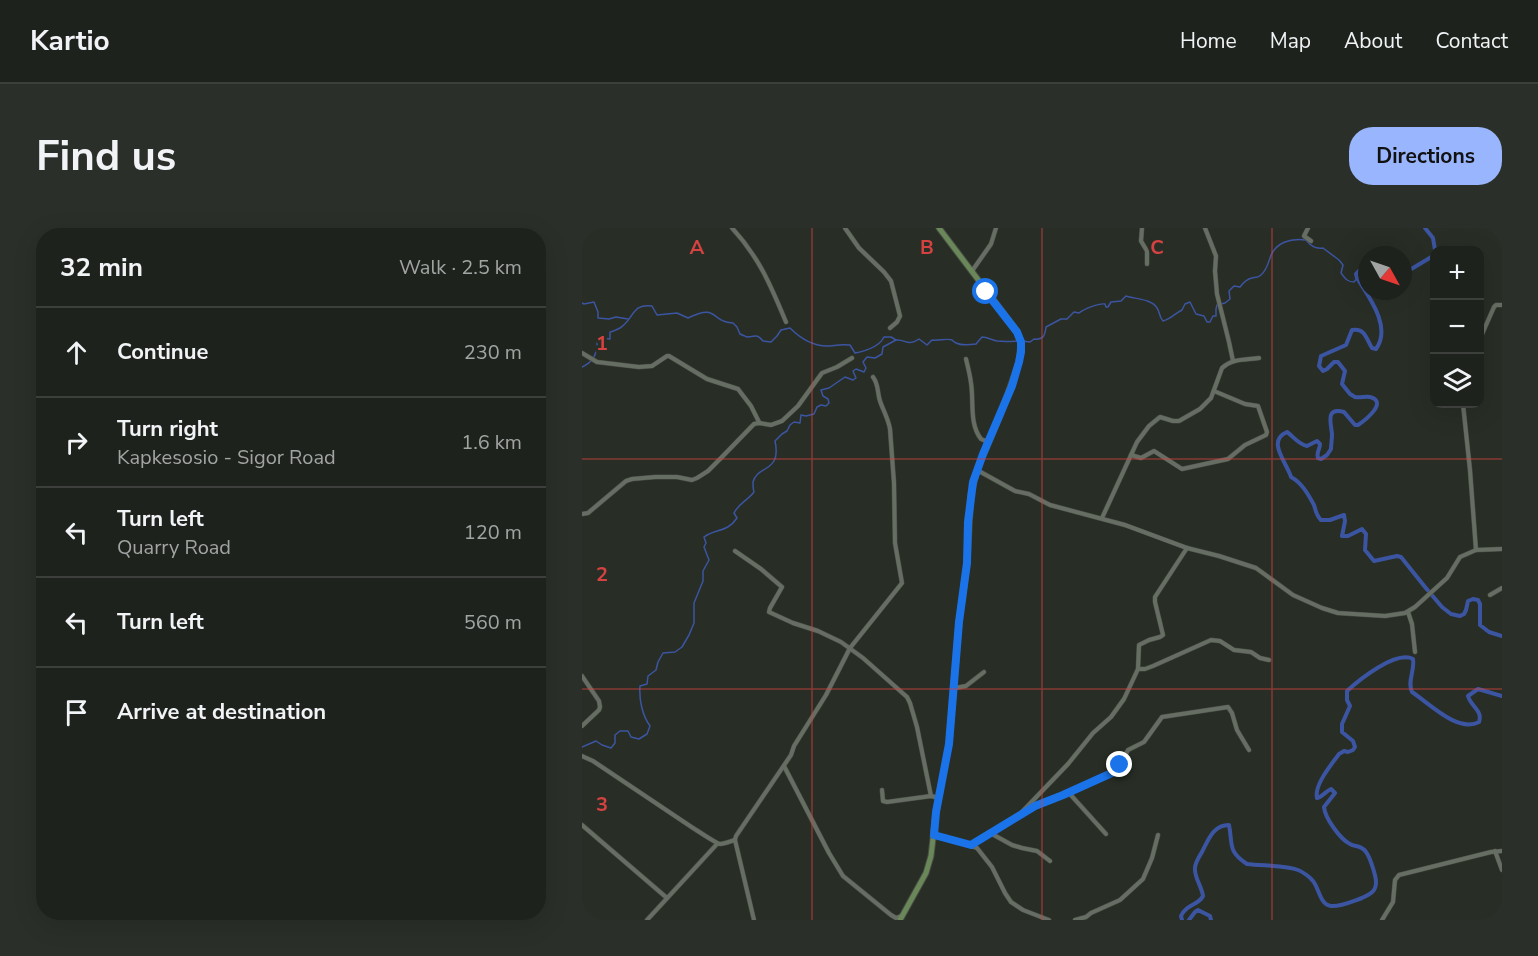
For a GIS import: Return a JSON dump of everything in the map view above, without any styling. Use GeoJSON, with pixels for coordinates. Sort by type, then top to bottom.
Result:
{"type":"FeatureCollection","features":[{"type":"Feature","properties":{"kind":"main road"},"geometry":{"type":"LineString","coordinates":[[900,918],[928,869],[931,856],[936,812],[949,744],[973,482],[1019,362],[1020,341],[1017,332],[939,228]]}},
{"type":"Feature","properties":{"kind":"street"},"geometry":{"type":"LineString","coordinates":[[732,228],[760,264],[786,322]]}},
{"type":"Feature","properties":{"kind":"street"},"geometry":{"type":"LineString","coordinates":[[845,228],[859,248],[884,272],[892,284],[900,316],[890,328]]}},
{"type":"Feature","properties":{"kind":"street"},"geometry":{"type":"LineString","coordinates":[[971,272],[991,244],[996,228]]}},
{"type":"Feature","properties":{"kind":"street"},"geometry":{"type":"LineString","coordinates":[[1142,228],[1141,242],[1147,250],[1147,264]]}},
{"type":"Feature","properties":{"kind":"street"},"geometry":{"type":"LineString","coordinates":[[1205,228],[1216,256],[1217,294],[1233,361]]}},
{"type":"Feature","properties":{"kind":"street"},"geometry":{"type":"LineString","coordinates":[[1308,228],[1304,236],[1311,240]]}},
{"type":"Feature","properties":{"kind":"street"},"geometry":{"type":"LineString","coordinates":[[1484,329],[1494,306],[1502,305]]}},
{"type":"Feature","properties":{"kind":"street"},"geometry":{"type":"LineString","coordinates":[[582,353],[597,362],[639,367],[650,366],[669,356],[707,379],[738,389],[751,406],[759,423]]}},
{"type":"Feature","properties":{"kind":"street"},"geometry":{"type":"LineString","coordinates":[[582,514],[588,513],[626,481],[632,479],[676,477],[692,480],[698,478],[708,471],[751,426],[755,423],[771,425],[782,421],[798,406],[822,374],[852,358]]}},
{"type":"Feature","properties":{"kind":"street"},"geometry":{"type":"LineString","coordinates":[[1102,518],[1139,437],[1157,418],[1181,420],[1206,404],[1214,391],[1222,368],[1233,361],[1259,358]]}},
{"type":"Feature","properties":{"kind":"street"},"geometry":{"type":"LineString","coordinates":[[966,359],[972,383],[976,431],[981,439],[988,442]]}},
{"type":"Feature","properties":{"kind":"street"},"geometry":{"type":"LineString","coordinates":[[754,920],[735,840],[738,832],[792,753],[850,648],[902,583],[895,543],[894,483],[889,420],[879,399],[877,383],[873,377]]}},
{"type":"Feature","properties":{"kind":"street"},"geometry":{"type":"LineString","coordinates":[[1131,455],[1141,458],[1154,451],[1185,469],[1228,459],[1245,445],[1266,435],[1258,406],[1214,391]]}},
{"type":"Feature","properties":{"kind":"street"},"geometry":{"type":"LineString","coordinates":[[1463,408],[1476,550]]}},
{"type":"Feature","properties":{"kind":"street"},"geometry":{"type":"LineString","coordinates":[[977,470],[1015,491],[1029,494],[1050,505],[1125,525],[1187,548],[1256,568],[1290,593],[1327,610],[1347,614],[1385,616],[1408,612],[1448,577],[1460,557],[1476,550],[1502,549]]}},
{"type":"Feature","properties":{"kind":"street"},"geometry":{"type":"LineString","coordinates":[[1020,814],[1068,764],[1093,733],[1117,710],[1124,699],[1138,669],[1139,645],[1162,635],[1155,597],[1187,548]]}},
{"type":"Feature","properties":{"kind":"street"},"geometry":{"type":"LineString","coordinates":[[735,551],[782,586],[769,612],[832,637],[850,648],[909,699],[931,796]]}},
{"type":"Feature","properties":{"kind":"street"},"geometry":{"type":"LineString","coordinates":[[1490,595],[1502,588]]}},
{"type":"Feature","properties":{"kind":"street"},"geometry":{"type":"LineString","coordinates":[[1408,612],[1412,624],[1415,652]]}},
{"type":"Feature","properties":{"kind":"street"},"geometry":{"type":"LineString","coordinates":[[1138,669],[1153,666],[1211,640],[1220,641],[1234,650],[1251,652],[1269,660]]}},
{"type":"Feature","properties":{"kind":"street"},"geometry":{"type":"LineString","coordinates":[[954,688],[966,686],[984,672]]}},
{"type":"Feature","properties":{"kind":"street"},"geometry":{"type":"LineString","coordinates":[[582,676],[600,706],[582,726]]}},
{"type":"Feature","properties":{"kind":"street"},"geometry":{"type":"LineString","coordinates":[[971,845],[1035,806],[1116,771],[1129,749],[1143,743],[1161,717],[1228,707],[1237,730],[1249,750]]}},
{"type":"Feature","properties":{"kind":"street"},"geometry":{"type":"LineString","coordinates":[[582,756],[593,761],[717,844],[735,840]]}},
{"type":"Feature","properties":{"kind":"street"},"geometry":{"type":"LineString","coordinates":[[784,766],[843,876],[891,915],[900,918]]}},
{"type":"Feature","properties":{"kind":"street"},"geometry":{"type":"LineString","coordinates":[[882,790],[883,801],[887,802],[931,796],[939,798]]}},
{"type":"Feature","properties":{"kind":"street"},"geometry":{"type":"LineString","coordinates":[[1069,793],[1106,834]]}},
{"type":"Feature","properties":{"kind":"street"},"geometry":{"type":"LineString","coordinates":[[582,825],[667,898]]}},
{"type":"Feature","properties":{"kind":"street"},"geometry":{"type":"LineString","coordinates":[[991,833],[1012,845],[1037,851],[1050,861]]}},
{"type":"Feature","properties":{"kind":"street"},"geometry":{"type":"LineString","coordinates":[[934,835],[975,847],[995,872],[1011,902],[1023,910],[1049,920]]}},
{"type":"Feature","properties":{"kind":"street"},"geometry":{"type":"LineString","coordinates":[[1075,920],[1086,917],[1124,897],[1144,878],[1158,835]]}},
{"type":"Feature","properties":{"kind":"street"},"geometry":{"type":"LineString","coordinates":[[647,920],[717,844]]}},
{"type":"Feature","properties":{"kind":"street"},"geometry":{"type":"LineString","coordinates":[[1495,851],[1502,870]]}},
{"type":"Feature","properties":{"kind":"street"},"geometry":{"type":"LineString","coordinates":[[1382,920],[1393,902],[1395,880],[1399,875],[1502,851]]}},
{"type":"Feature","properties":{"kind":"street"},"geometry":{"type":"LineString","coordinates":[[1086,917],[1091,920]]}},
{"type":"Feature","properties":{"kind":"waterway"},"geometry":{"type":"LineString","coordinates":[[1425,228],[1433,238],[1434,246]]}},
{"type":"Feature","properties":{"kind":"waterway"},"geometry":{"type":"LineString","coordinates":[[1022,341],[1030,342],[1041,338],[1046,327],[1061,319],[1067,319],[1074,312],[1079,313],[1102,304],[1108,307],[1111,302],[1121,301],[1126,296],[1155,305],[1163,321],[1182,310],[1185,304],[1190,302],[1196,314],[1204,316],[1207,322],[1210,322],[1213,316],[1216,316],[1217,305],[1230,299],[1229,291],[1234,286],[1240,287],[1248,279],[1261,275],[1276,248],[1289,241],[1306,240],[1313,247],[1323,248],[1343,265],[1341,273],[1346,279],[1354,282],[1357,278]]}},
{"type":"Feature","properties":{"kind":"waterway"},"geometry":{"type":"LineString","coordinates":[[1412,269],[1430,258]]}},
{"type":"Feature","properties":{"kind":"waterway"},"geometry":{"type":"LineString","coordinates":[[1358,272],[1356,274],[1358,280]]}},
{"type":"Feature","properties":{"kind":"waterway"},"geometry":{"type":"LineString","coordinates":[[1370,300],[1380,322],[1380,340],[1376,349],[1372,348],[1363,332],[1352,330],[1346,345],[1321,356],[1319,366],[1323,371],[1334,362],[1338,362],[1345,371],[1342,384],[1350,394],[1355,397],[1375,399],[1376,407],[1358,425],[1355,425],[1344,412],[1334,412],[1330,417],[1331,449],[1321,459],[1318,458],[1320,444],[1317,441],[1307,446],[1287,432],[1278,441],[1280,453],[1291,477],[1304,489],[1321,520],[1330,520],[1344,515],[1342,536],[1348,536],[1362,529],[1366,534],[1365,550],[1374,561],[1401,557],[1442,607],[1451,614],[1460,616],[1464,614],[1468,601],[1478,600],[1480,625],[1489,632],[1502,636]]}},
{"type":"Feature","properties":{"kind":"waterway"},"geometry":{"type":"LineString","coordinates":[[582,303],[594,302],[598,318],[628,319]]}},
{"type":"Feature","properties":{"kind":"waterway"},"geometry":{"type":"LineString","coordinates":[[582,367],[594,356],[597,340],[610,339],[610,332],[620,328],[637,309],[645,306],[652,306],[657,315],[677,313],[688,318],[705,312],[714,314],[721,320],[733,323],[740,334],[747,337],[757,336],[763,341],[771,342],[781,330],[790,328],[813,344],[850,345],[855,353],[876,346],[884,337],[909,343],[919,339],[927,345],[932,340],[948,339],[961,345],[976,344],[982,337],[997,341],[1017,341]]}},
{"type":"Feature","properties":{"kind":"waterway"},"geometry":{"type":"LineString","coordinates":[[582,747],[596,741],[611,748],[615,743],[615,735],[620,731],[628,731],[631,737],[639,739],[647,734],[650,726],[642,707],[640,686],[647,684],[648,676],[656,670],[663,653],[675,652],[682,647],[689,635],[694,623],[694,603],[703,581],[703,571],[709,560],[704,547],[706,543],[704,537],[729,526],[737,518],[734,513],[754,492],[755,477],[775,459],[775,441],[794,422],[800,423],[801,415],[814,414],[817,407],[826,406],[829,403],[821,390],[829,388],[845,377],[853,380],[856,378],[853,371],[856,369],[864,372],[866,368],[863,362],[867,357],[875,358],[882,354],[883,347],[896,340]]}},
{"type":"Feature","properties":{"kind":"waterway"},"geometry":{"type":"LineString","coordinates":[[1182,920],[1183,912],[1203,896],[1195,871],[1197,861],[1213,833],[1219,827],[1229,825],[1232,847],[1236,855],[1247,864],[1287,867],[1300,871],[1313,881],[1327,905],[1346,904],[1374,890],[1376,879],[1368,854],[1363,848],[1350,844],[1342,838],[1325,812],[1324,807],[1335,793],[1331,789],[1317,798],[1318,787],[1339,754],[1353,750],[1355,747],[1353,741],[1342,732],[1342,724],[1350,706],[1347,691],[1369,674],[1388,662],[1406,657],[1413,659],[1410,684],[1412,692],[1444,716],[1462,724],[1479,722],[1480,718],[1468,696],[1478,689],[1502,696]]}},
{"type":"Feature","properties":{"kind":"waterway"},"geometry":{"type":"LineString","coordinates":[[1189,920],[1198,910],[1210,916],[1211,920]]}},
{"type":"Feature","properties":{"kind":"route"},"geometry":{"type":"LineString","coordinates":[[986,292],[1019,335],[1021,352],[1012,386],[973,482],[949,744],[934,835],[971,845],[1020,814],[1114,772],[1120,765]]}}]}
